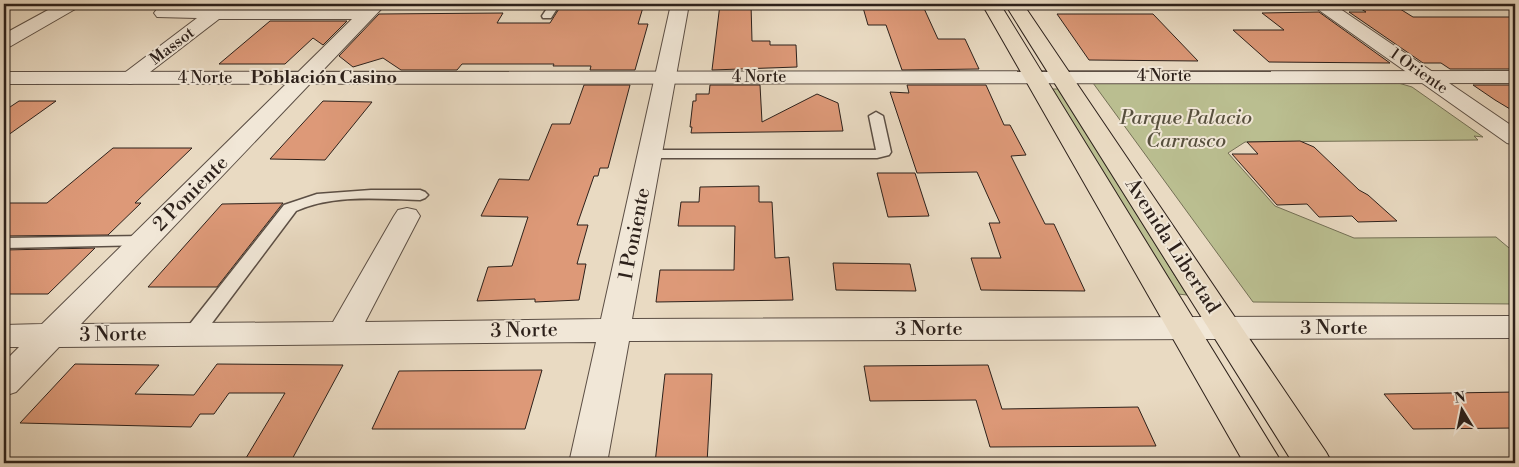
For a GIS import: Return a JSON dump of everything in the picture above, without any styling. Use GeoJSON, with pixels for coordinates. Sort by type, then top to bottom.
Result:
{"type":"FeatureCollection","features":[{"type":"Feature","properties":{"kind":"main road","name":"Avenida Libertad"},"geometry":{"type":"LineString","coordinates":[[990,4],[1263,463]]}},
{"type":"Feature","properties":{"kind":"main road","name":"Avenida Libertad"},"geometry":{"type":"LineString","coordinates":[[1014,4],[1313,463]]}},
{"type":"Feature","properties":{"kind":"street"},"geometry":{"type":"LineString","coordinates":[[4,42],[71,4]]}},
{"type":"Feature","properties":{"kind":"street","name":"1 Poniente"},"geometry":{"type":"LineString","coordinates":[[588,463],[680,4]]}},
{"type":"Feature","properties":{"kind":"street","name":"1 Oriente"},"geometry":{"type":"LineString","coordinates":[[1322,4],[1515,138]]}},
{"type":"Feature","properties":{"kind":"street","name":"Massot"},"geometry":{"type":"LineString","coordinates":[[163,13],[214,14],[372,9]]}},
{"type":"Feature","properties":{"kind":"street","name":"2 Poniente"},"geometry":{"type":"LineString","coordinates":[[4,383],[372,9]]}},
{"type":"Feature","properties":{"kind":"street","name":"Massot"},"geometry":{"type":"LineString","coordinates":[[130,78],[214,14]]}},
{"type":"Feature","properties":{"kind":"street","name":"4 Norte"},"geometry":{"type":"LineString","coordinates":[[4,78],[1515,77]]}},
{"type":"Feature","properties":{"kind":"street"},"geometry":{"type":"LineString","coordinates":[[342,333],[414,206]]}},
{"type":"Feature","properties":{"kind":"street","name":"3 Norte"},"geometry":{"type":"LineString","coordinates":[[4,336],[615,330],[1515,327]]}},
{"type":"Feature","properties":{"kind":"lane"},"geometry":{"type":"LineString","coordinates":[[547,16],[555,4]]}},
{"type":"Feature","properties":{"kind":"lane"},"geometry":{"type":"LineString","coordinates":[[650,154],[876,154],[884,152],[876,116]]}},
{"type":"Feature","properties":{"kind":"lane"},"geometry":{"type":"LineString","coordinates":[[193,334],[290,208],[299,202],[322,196],[414,206]]}},
{"type":"Feature","properties":{"kind":"lane"},"geometry":{"type":"LineString","coordinates":[[4,243],[144,241]]}},
{"type":"Feature","properties":{"kind":"green space","name":"Parque Palacio Carrasco"},"geometry":{"type":"Polygon","coordinates":[[[1395,82],[1412,87],[1483,137],[1474,136],[1478,140],[1245,142],[1228,153],[1275,206],[1354,238],[1496,237],[1515,253],[1515,304],[1253,302],[1093,83],[1395,82]]]}},
{"type":"Feature","properties":{"kind":"green space"},"geometry":{"type":"Polygon","coordinates":[[[1051,89],[1059,89],[1187,295],[1178,294],[1051,89]]]}},
{"type":"Feature","properties":{"kind":"building"},"geometry":{"type":"Polygon","coordinates":[[[290,4],[353,4],[349,7],[287,7],[290,4]]]}},
{"type":"Feature","properties":{"kind":"building"},"geometry":{"type":"Polygon","coordinates":[[[562,4],[644,4],[638,24],[648,24],[635,70],[590,70],[591,66],[553,66],[554,64],[462,64],[457,70],[401,70],[383,58],[353,67],[339,56],[379,14],[503,13],[497,23],[550,23],[562,4]]]}},
{"type":"Feature","properties":{"kind":"building"},"geometry":{"type":"Polygon","coordinates":[[[720,4],[751,4],[752,41],[770,41],[770,45],[796,45],[797,67],[712,70],[720,4]]]}},
{"type":"Feature","properties":{"kind":"building"},"geometry":{"type":"Polygon","coordinates":[[[862,4],[922,4],[938,39],[965,39],[979,69],[902,70],[886,25],[868,25],[862,4]]]}},
{"type":"Feature","properties":{"kind":"building"},"geometry":{"type":"Polygon","coordinates":[[[1353,4],[1392,4],[1413,17],[1515,17],[1515,69],[1450,69],[1441,63],[1423,63],[1349,12],[1366,12],[1353,4]]]}},
{"type":"Feature","properties":{"kind":"building"},"geometry":{"type":"Polygon","coordinates":[[[1319,12],[1390,63],[1269,62],[1233,30],[1284,30],[1262,13],[1319,12]]]}},
{"type":"Feature","properties":{"kind":"building"},"geometry":{"type":"Polygon","coordinates":[[[1057,14],[1153,14],[1198,61],[1089,60],[1057,14]]]}},
{"type":"Feature","properties":{"kind":"building"},"geometry":{"type":"Polygon","coordinates":[[[270,21],[347,21],[323,45],[313,38],[285,64],[219,64],[270,21]]]}},
{"type":"Feature","properties":{"kind":"building"},"geometry":{"type":"Polygon","coordinates":[[[584,85],[630,85],[608,168],[600,168],[598,176],[594,176],[577,225],[588,225],[577,264],[586,264],[579,300],[535,302],[535,299],[477,301],[488,267],[512,266],[528,217],[481,216],[499,179],[529,180],[552,124],[570,124],[584,85]]]}},
{"type":"Feature","properties":{"kind":"building"},"geometry":{"type":"Polygon","coordinates":[[[710,85],[760,85],[762,122],[817,94],[838,103],[843,131],[691,133],[693,101],[696,101],[696,94],[709,94],[710,85]]]}},
{"type":"Feature","properties":{"kind":"building"},"geometry":{"type":"Polygon","coordinates":[[[907,85],[986,85],[1004,125],[1010,125],[1026,155],[1011,156],[1045,224],[1054,224],[1085,291],[981,290],[971,258],[1001,258],[989,223],[1000,223],[977,172],[917,173],[890,92],[909,93],[907,85]]]}},
{"type":"Feature","properties":{"kind":"building"},"geometry":{"type":"Polygon","coordinates":[[[1473,85],[1515,85],[1515,112],[1495,100],[1473,85]]]}},
{"type":"Feature","properties":{"kind":"building"},"geometry":{"type":"Polygon","coordinates":[[[19,101],[56,101],[4,138],[4,111],[19,101]]]}},
{"type":"Feature","properties":{"kind":"building"},"geometry":{"type":"Polygon","coordinates":[[[323,101],[372,102],[325,160],[270,159],[323,101]]]}},
{"type":"Feature","properties":{"kind":"building"},"geometry":{"type":"Polygon","coordinates":[[[1300,141],[1314,147],[1359,190],[1368,195],[1397,221],[1358,222],[1352,216],[1319,217],[1307,204],[1277,205],[1232,154],[1258,154],[1247,142],[1300,141]]]}},
{"type":"Feature","properties":{"kind":"building"},"geometry":{"type":"Polygon","coordinates":[[[113,148],[192,148],[135,203],[141,203],[108,235],[4,236],[4,203],[47,203],[113,148]]]}},
{"type":"Feature","properties":{"kind":"building"},"geometry":{"type":"Polygon","coordinates":[[[877,173],[915,173],[929,216],[888,217],[877,173]]]}},
{"type":"Feature","properties":{"kind":"building"},"geometry":{"type":"Polygon","coordinates":[[[759,186],[759,202],[772,202],[775,258],[789,257],[793,300],[656,302],[660,270],[734,270],[735,226],[678,226],[681,202],[699,202],[700,187],[759,186]]]}},
{"type":"Feature","properties":{"kind":"building"},"geometry":{"type":"Polygon","coordinates":[[[283,203],[217,287],[148,287],[222,204],[283,203]]]}},
{"type":"Feature","properties":{"kind":"building"},"geometry":{"type":"Polygon","coordinates":[[[95,248],[48,294],[4,294],[4,250],[95,248]]]}},
{"type":"Feature","properties":{"kind":"building"},"geometry":{"type":"Polygon","coordinates":[[[833,263],[910,264],[916,291],[836,290],[833,263]]]}},
{"type":"Feature","properties":{"kind":"building"},"geometry":{"type":"Polygon","coordinates":[[[75,364],[159,365],[135,394],[194,395],[217,364],[343,365],[290,463],[243,463],[285,393],[229,393],[214,414],[200,414],[191,427],[20,423],[75,364]]]}},
{"type":"Feature","properties":{"kind":"building"},"geometry":{"type":"Polygon","coordinates":[[[988,365],[1002,409],[1138,407],[1156,446],[990,447],[976,400],[870,401],[864,366],[988,365]]]}},
{"type":"Feature","properties":{"kind":"building"},"geometry":{"type":"Polygon","coordinates":[[[542,370],[525,429],[372,429],[399,371],[542,370]]]}},
{"type":"Feature","properties":{"kind":"building"},"geometry":{"type":"Polygon","coordinates":[[[665,374],[712,374],[707,463],[655,463],[665,374]]]}},
{"type":"Feature","properties":{"kind":"building"},"geometry":{"type":"Polygon","coordinates":[[[1515,392],[1515,428],[1413,429],[1384,394],[1515,392]]]}},
{"type":"Feature","properties":{"kind":"district","name":"Población Casino"},"geometry":{"type":"Point","coordinates":[324,77]}}]}
